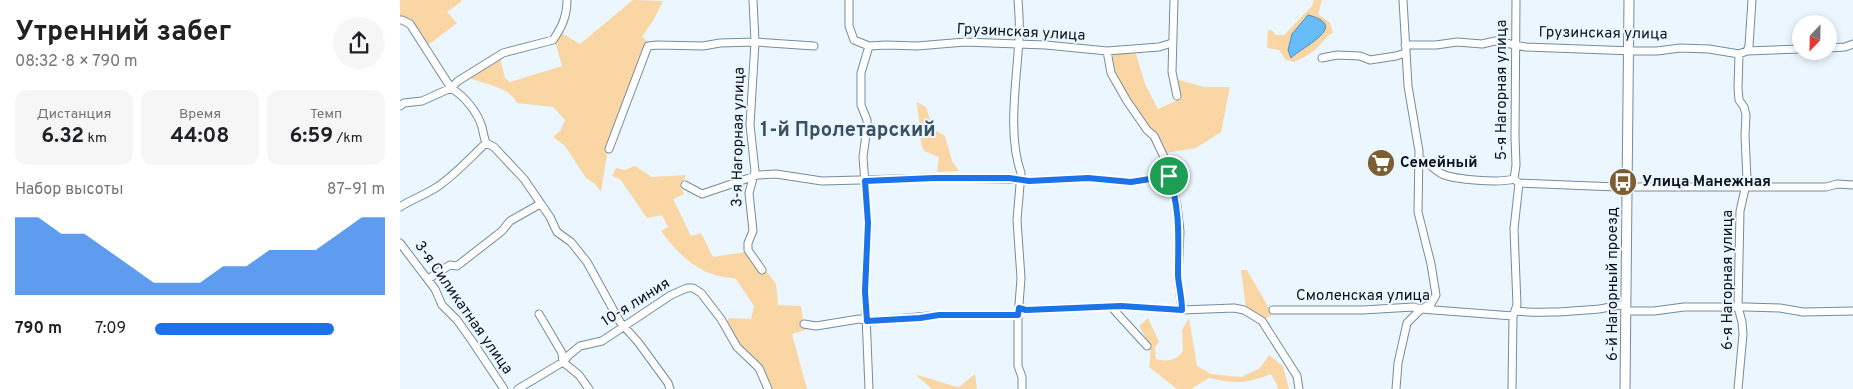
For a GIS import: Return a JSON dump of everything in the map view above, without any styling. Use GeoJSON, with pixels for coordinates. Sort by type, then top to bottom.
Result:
{"type":"FeatureCollection","features":[{"type":"Feature","properties":{"kind":"street"},"geometry":{"type":"LineString","coordinates":[[400,106],[404,103],[422,101],[451,88],[503,53],[553,40],[564,23],[567,12],[567,0]]}},
{"type":"Feature","properties":{"kind":"street","name":"3-я Нагорная улица"},"geometry":{"type":"LineString","coordinates":[[753,0],[755,42],[750,117],[755,171],[749,193],[753,231],[748,243],[748,250],[762,270]]}},
{"type":"Feature","properties":{"kind":"street"},"geometry":{"type":"LineString","coordinates":[[849,0],[849,26],[854,40],[869,46],[861,72],[860,105],[868,127],[863,157],[868,223],[865,291],[869,389]]}},
{"type":"Feature","properties":{"kind":"street"},"geometry":{"type":"LineString","coordinates":[[1018,0],[1019,44],[1014,102],[1014,129],[1021,180],[1017,220],[1021,278],[1018,311],[1018,366],[1022,377],[1022,389]]}},
{"type":"Feature","properties":{"kind":"street"},"geometry":{"type":"LineString","coordinates":[[1174,0],[1172,72],[1177,96]]}},
{"type":"Feature","properties":{"kind":"street"},"geometry":{"type":"LineString","coordinates":[[1396,389],[1398,363],[1407,323],[1421,309],[1431,304],[1436,295],[1431,264],[1418,212],[1419,159],[1408,86],[1403,0]]}},
{"type":"Feature","properties":{"kind":"street","name":"5-я Нагорная улица"},"geometry":{"type":"LineString","coordinates":[[1512,389],[1517,273],[1514,229],[1516,181],[1516,0]]}},
{"type":"Feature","properties":{"kind":"street","name":"6-й Нагорный проезд"},"geometry":{"type":"LineString","coordinates":[[1626,389],[1629,0]]}},
{"type":"Feature","properties":{"kind":"street","name":"6-я Нагорная улица"},"geometry":{"type":"LineString","coordinates":[[1738,389],[1743,334],[1738,307],[1740,211],[1746,187],[1746,116],[1740,100],[1743,52],[1749,46],[1752,0]]}},
{"type":"Feature","properties":{"kind":"street"},"geometry":{"type":"LineString","coordinates":[[401,20],[410,24],[451,88],[460,94],[475,112],[482,126],[486,142],[494,147],[524,179],[557,232],[571,242],[587,262],[624,327],[638,342],[668,383],[670,389]]}},
{"type":"Feature","properties":{"kind":"street"},"geometry":{"type":"LineString","coordinates":[[608,149],[648,46],[703,46],[720,43],[755,42],[814,46]]}},
{"type":"Feature","properties":{"kind":"street","name":"Грузинская улица"},"geometry":{"type":"LineString","coordinates":[[869,46],[917,46],[965,42],[1107,51],[1160,47],[1172,43]]}},
{"type":"Feature","properties":{"kind":"street","name":"Грузинская улица"},"geometry":{"type":"LineString","coordinates":[[1322,58],[1360,56],[1370,60],[1396,56],[1405,49],[1456,42],[1482,44],[1495,42],[1526,47],[1657,51],[1680,48],[1743,52],[1792,49]]}},
{"type":"Feature","properties":{"kind":"street"},"geometry":{"type":"LineString","coordinates":[[1838,47],[1853,44]]}},
{"type":"Feature","properties":{"kind":"street"},"geometry":{"type":"LineString","coordinates":[[1107,51],[1111,73],[1127,101],[1159,145],[1166,159],[1177,205],[1180,231],[1178,278],[1182,310]]}},
{"type":"Feature","properties":{"kind":"street"},"geometry":{"type":"LineString","coordinates":[[400,208],[410,200],[422,196],[438,186],[486,142]]}},
{"type":"Feature","properties":{"kind":"street"},"geometry":{"type":"LineString","coordinates":[[1419,159],[1445,175],[1498,182],[1516,181],[1562,186],[1826,187],[1837,184],[1853,185]]}},
{"type":"Feature","properties":{"kind":"street"},"geometry":{"type":"LineString","coordinates":[[685,185],[702,194],[754,176],[776,174],[822,182],[934,178],[1021,180],[1088,178],[1131,182],[1169,176]]}},
{"type":"Feature","properties":{"kind":"street"},"geometry":{"type":"LineString","coordinates":[[428,279],[450,264],[457,266],[502,231],[510,221],[540,204]]}},
{"type":"Feature","properties":{"kind":"street","name":"3-я Силикатная улица"},"geometry":{"type":"LineString","coordinates":[[400,243],[428,279],[442,305],[457,320],[504,389]]}},
{"type":"Feature","properties":{"kind":"street","name":"10-я линия"},"geometry":{"type":"LineString","coordinates":[[518,389],[563,362],[580,346],[602,341],[671,296],[687,288],[693,288],[702,293],[737,347],[759,368],[768,389]]}},
{"type":"Feature","properties":{"kind":"street"},"geometry":{"type":"LineString","coordinates":[[1114,306],[1114,310],[1147,346]]}},
{"type":"Feature","properties":{"kind":"street"},"geometry":{"type":"LineString","coordinates":[[804,324],[816,326],[859,319],[867,321],[939,315],[1114,306],[1182,310],[1234,308],[1244,310],[1262,321],[1297,376],[1298,389]]}},
{"type":"Feature","properties":{"kind":"street","name":"Смоленская улица"},"geometry":{"type":"LineString","coordinates":[[1273,310],[1363,310],[1413,307],[1515,314],[1602,308],[1654,311],[1684,307],[1738,307],[1780,308],[1803,312],[1853,311]]}},
{"type":"Feature","properties":{"kind":"street"},"geometry":{"type":"LineString","coordinates":[[539,314],[562,353],[563,362],[579,376],[588,389]]}},
{"type":"Feature","properties":{"kind":"shaded area"},"geometry":{"type":"Polygon","coordinates":[[[400,0],[461,0],[461,2],[447,12],[457,23],[427,46],[413,25],[400,17],[400,0]]]}},
{"type":"Feature","properties":{"kind":"shaded area"},"geometry":{"type":"Polygon","coordinates":[[[633,0],[663,1],[642,37],[648,42],[610,136],[601,192],[594,183],[586,178],[565,146],[553,137],[561,130],[565,120],[553,107],[517,103],[509,93],[469,78],[500,58],[505,78],[510,82],[562,66],[555,41],[560,32],[580,44],[633,0]]]}},
{"type":"Feature","properties":{"kind":"shaded area"},"geometry":{"type":"Polygon","coordinates":[[[1314,0],[1322,0],[1318,14],[1330,23],[1333,33],[1313,52],[1294,62],[1286,60],[1279,50],[1267,48],[1268,30],[1273,31],[1275,35],[1284,35],[1312,6],[1314,0]],[[1308,16],[1292,34],[1297,52],[1303,49],[1323,34],[1308,16]]]}},
{"type":"Feature","properties":{"kind":"shaded area"},"geometry":{"type":"Polygon","coordinates":[[[1135,51],[1145,84],[1158,109],[1180,99],[1176,79],[1204,87],[1230,87],[1221,132],[1196,148],[1165,153],[1157,137],[1143,121],[1123,91],[1113,70],[1112,61],[1114,54],[1135,51]]]}},
{"type":"Feature","properties":{"kind":"shaded area"},"geometry":{"type":"Polygon","coordinates":[[[917,102],[926,107],[933,129],[945,136],[952,161],[959,171],[937,172],[939,157],[924,151],[921,141],[917,102]]]}},
{"type":"Feature","properties":{"kind":"shaded area"},"geometry":{"type":"Polygon","coordinates":[[[635,166],[652,177],[686,175],[681,188],[684,194],[673,199],[691,236],[701,233],[713,257],[752,251],[776,284],[778,305],[801,306],[805,330],[792,334],[807,389],[767,389],[727,322],[729,318],[751,319],[754,306],[736,279],[704,271],[683,256],[661,231],[668,227],[662,215],[647,218],[620,179],[612,176],[616,168],[625,170],[635,166]]]}},
{"type":"Feature","properties":{"kind":"shaded area"},"geometry":{"type":"Polygon","coordinates":[[[1241,270],[1247,270],[1273,315],[1264,319],[1246,308],[1241,270]]]}},
{"type":"Feature","properties":{"kind":"shaded area"},"geometry":{"type":"Polygon","coordinates":[[[1148,318],[1159,342],[1155,347],[1156,359],[1171,360],[1183,351],[1182,330],[1189,318],[1197,366],[1211,374],[1241,377],[1260,368],[1269,355],[1283,366],[1289,389],[1278,389],[1271,374],[1254,380],[1240,382],[1209,378],[1191,389],[1177,389],[1149,367],[1150,349],[1139,326],[1148,318]]]}},
{"type":"Feature","properties":{"kind":"shaded area"},"geometry":{"type":"Polygon","coordinates":[[[975,374],[977,389],[932,389],[916,375],[959,387],[975,374]]]}},
{"type":"Feature","properties":{"kind":"water"},"geometry":{"type":"Polygon","coordinates":[[[1308,15],[1320,20],[1325,25],[1325,30],[1313,42],[1291,58],[1288,50],[1292,34],[1308,15]]]}},
{"type":"Feature","properties":{"kind":"place","name":"Семейный"},"geometry":{"type":"Point","coordinates":[1381,163]}},
{"type":"Feature","properties":{"kind":"place","name":"Улица Манежная"},"geometry":{"type":"Point","coordinates":[1623,182]}},
{"type":"Feature","properties":{"kind":"district","name":"1-й Пролетарский"},"geometry":{"type":"Point","coordinates":[848,131]}},
{"type":"Feature","properties":{"kind":"route"},"geometry":{"type":"LineString","coordinates":[[1169,176],[1177,205],[1180,231],[1178,278],[1182,310],[1121,306],[1026,310],[1019,308],[1018,315],[939,315],[867,321],[865,291],[868,223],[865,181],[934,178],[1009,178],[1029,181],[1088,178],[1131,182],[1169,176]]}}]}
